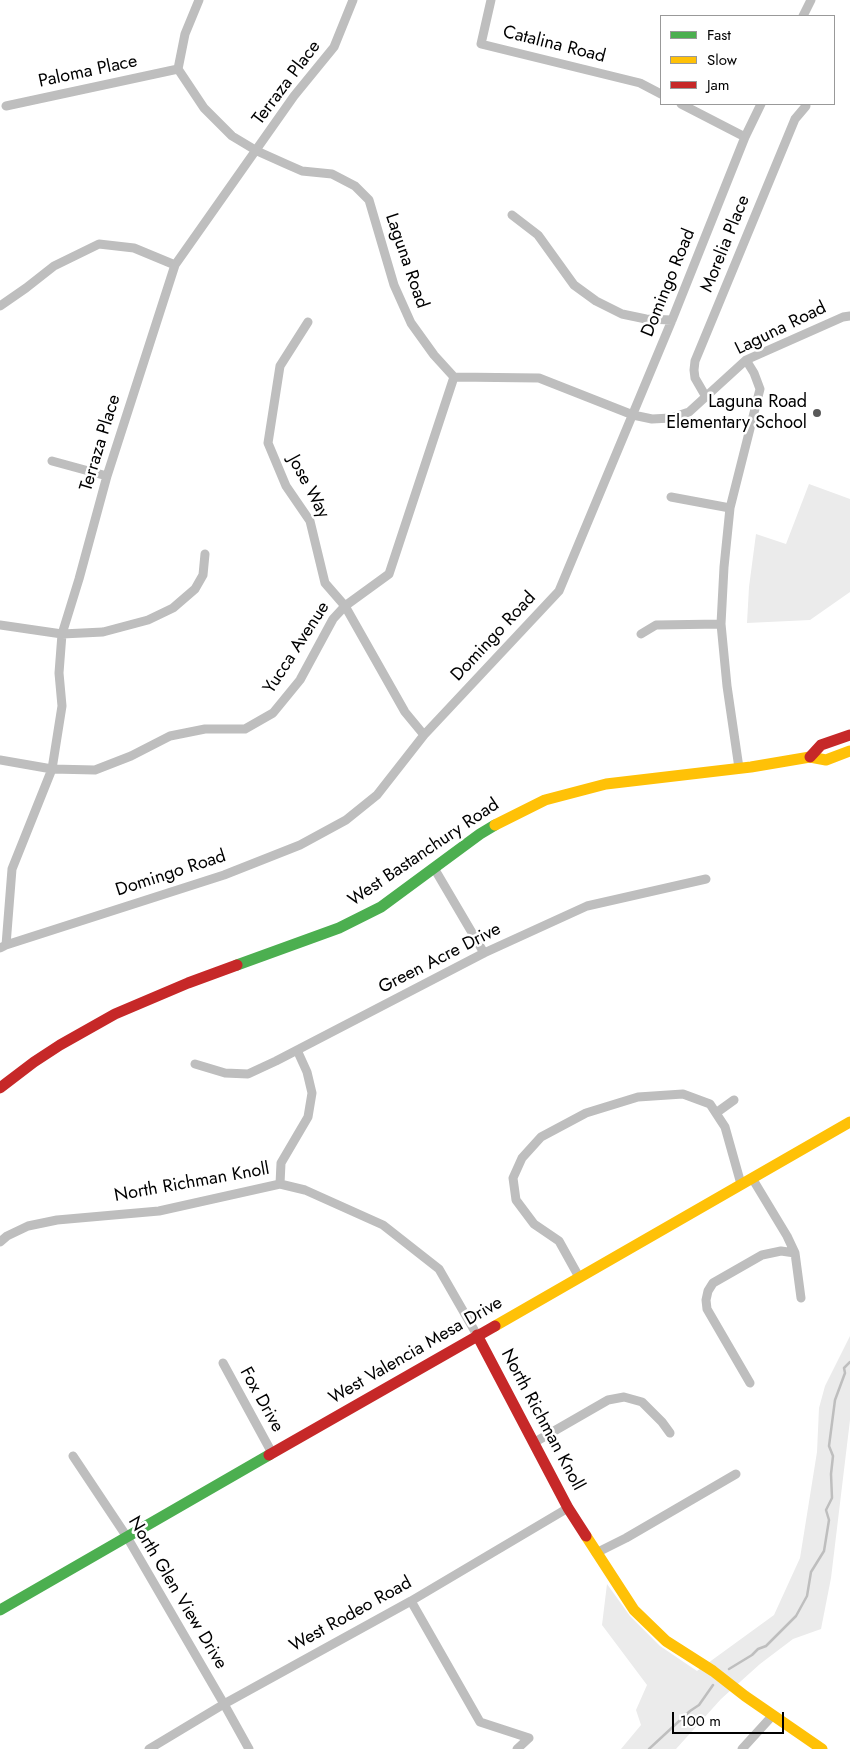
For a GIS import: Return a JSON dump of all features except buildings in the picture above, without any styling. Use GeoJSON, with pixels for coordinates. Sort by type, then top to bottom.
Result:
{"type":"FeatureCollection","features":[{"type":"Feature","properties":{"kind":"street"},"geometry":{"type":"LineString","coordinates":[[178,69],[185,34],[199,0]]}},
{"type":"Feature","properties":{"kind":"street","name":"Terraza Place"},"geometry":{"type":"LineString","coordinates":[[3,946],[12,869],[52,768],[62,706],[59,673],[62,634],[79,580],[107,476],[175,265],[294,96],[334,47],[353,0]]}},
{"type":"Feature","properties":{"kind":"street","name":"Catalina Road"},"geometry":{"type":"LineString","coordinates":[[491,0],[481,44],[640,83],[660,93]]}},
{"type":"Feature","properties":{"kind":"street"},"geometry":{"type":"LineString","coordinates":[[804,15],[811,0]]}},
{"type":"Feature","properties":{"kind":"street","name":"Paloma Place"},"geometry":{"type":"LineString","coordinates":[[6,106],[178,69]]}},
{"type":"Feature","properties":{"kind":"street","name":"Laguna Road"},"geometry":{"type":"LineString","coordinates":[[178,69],[204,108],[232,136],[257,151],[302,171],[332,174],[355,186],[369,200],[402,305],[421,338],[454,377],[539,378],[633,415],[671,418],[689,412],[746,360],[844,316],[850,316]]}},
{"type":"Feature","properties":{"kind":"street"},"geometry":{"type":"LineString","coordinates":[[683,105],[745,137]]}},
{"type":"Feature","properties":{"kind":"street","name":"Domingo Road"},"geometry":{"type":"LineString","coordinates":[[3,946],[224,875],[300,845],[346,820],[377,795],[424,735],[559,591],[672,320],[745,137],[761,105]]}},
{"type":"Feature","properties":{"kind":"street","name":"Morelia Place"},"geometry":{"type":"LineString","coordinates":[[706,397],[694,378],[695,360],[795,119],[806,106]]}},
{"type":"Feature","properties":{"kind":"street"},"geometry":{"type":"LineString","coordinates":[[512,215],[538,235],[574,285],[596,302],[622,314],[672,320]]}},
{"type":"Feature","properties":{"kind":"street"},"geometry":{"type":"LineString","coordinates":[[0,306],[54,266],[99,244],[134,248],[175,265]]}},
{"type":"Feature","properties":{"kind":"street","name":"Jose Way"},"geometry":{"type":"LineString","coordinates":[[308,322],[280,366],[268,443],[286,486],[310,521],[324,583],[345,606],[405,712],[424,735]]}},
{"type":"Feature","properties":{"kind":"street"},"geometry":{"type":"LineString","coordinates":[[739,768],[726,686],[721,624],[730,508],[760,389],[754,372],[746,360]]}},
{"type":"Feature","properties":{"kind":"street","name":"Yucca Avenue"},"geometry":{"type":"LineString","coordinates":[[0,760],[52,768],[95,770],[131,756],[170,736],[205,729],[245,729],[273,713],[300,680],[334,619],[345,606],[389,574],[454,377]]}},
{"type":"Feature","properties":{"kind":"street"},"geometry":{"type":"LineString","coordinates":[[52,461],[107,476]]}},
{"type":"Feature","properties":{"kind":"street"},"geometry":{"type":"LineString","coordinates":[[671,497],[730,508]]}},
{"type":"Feature","properties":{"kind":"street"},"geometry":{"type":"LineString","coordinates":[[0,625],[62,634],[103,632],[148,620],[173,608],[195,589],[203,575],[205,554]]}},
{"type":"Feature","properties":{"kind":"street"},"geometry":{"type":"LineString","coordinates":[[641,634],[656,626],[721,624]]}},
{"type":"Feature","properties":{"kind":"street","name":"West Bastanchury Road"},"geometry":{"type":"LineString","coordinates":[[810,757],[821,745],[850,735]]}},
{"type":"Feature","properties":{"kind":"street","name":"West Bastanchury Road"},"geometry":{"type":"LineString","coordinates":[[0,1088],[60,1045],[115,1014],[188,983],[339,928],[382,907],[480,834],[511,816],[545,800],[606,784],[739,768],[810,757],[826,760],[850,751]]}},
{"type":"Feature","properties":{"kind":"street"},"geometry":{"type":"LineString","coordinates":[[434,868],[484,953]]}},
{"type":"Feature","properties":{"kind":"street","name":"Green Acre Drive"},"geometry":{"type":"LineString","coordinates":[[195,1064],[226,1073],[248,1074],[484,953],[587,906],[706,879]]}},
{"type":"Feature","properties":{"kind":"street"},"geometry":{"type":"LineString","coordinates":[[280,1184],[282,1163],[308,1117],[312,1092],[307,1072],[297,1050]]}},
{"type":"Feature","properties":{"kind":"street"},"geometry":{"type":"LineString","coordinates":[[579,1277],[558,1241],[534,1224],[516,1200],[513,1178],[522,1158],[541,1137],[586,1113],[638,1097],[683,1094],[710,1104],[725,1127],[741,1184]]}},
{"type":"Feature","properties":{"kind":"street"},"geometry":{"type":"LineString","coordinates":[[716,1114],[734,1100]]}},
{"type":"Feature","properties":{"kind":"street","name":"West Valencia Mesa Drive"},"geometry":{"type":"LineString","coordinates":[[0,1610],[272,1452],[353,1408],[850,1122]]}},
{"type":"Feature","properties":{"kind":"street"},"geometry":{"type":"LineString","coordinates":[[752,1178],[796,1253],[801,1298]]}},
{"type":"Feature","properties":{"kind":"street","name":"North Richman Knoll"},"geometry":{"type":"LineString","coordinates":[[0,1242],[6,1236],[28,1226],[57,1220],[159,1211],[280,1184],[305,1190],[383,1225],[439,1269],[478,1335],[568,1508],[634,1610],[666,1641],[713,1671],[822,1749]]}},
{"type":"Feature","properties":{"kind":"street"},"geometry":{"type":"LineString","coordinates":[[750,1383],[707,1309],[708,1291],[713,1283],[762,1255],[781,1251],[796,1253]]}},
{"type":"Feature","properties":{"kind":"street","name":"Fox Drive"},"geometry":{"type":"LineString","coordinates":[[223,1363],[272,1452]]}},
{"type":"Feature","properties":{"kind":"street"},"geometry":{"type":"LineString","coordinates":[[535,1442],[608,1400],[624,1397],[642,1402],[670,1433]]}},
{"type":"Feature","properties":{"kind":"street","name":"North Glen View Drive"},"geometry":{"type":"LineString","coordinates":[[73,1456],[127,1537],[249,1749]]}},
{"type":"Feature","properties":{"kind":"street"},"geometry":{"type":"LineString","coordinates":[[596,1553],[626,1538],[736,1474]]}},
{"type":"Feature","properties":{"kind":"street","name":"West Rodeo Road"},"geometry":{"type":"LineString","coordinates":[[149,1749],[224,1704],[411,1601],[568,1508]]}},
{"type":"Feature","properties":{"kind":"street"},"geometry":{"type":"LineString","coordinates":[[411,1601],[480,1722],[529,1738],[517,1749]]}},
{"type":"Feature","properties":{"kind":"street"},"geometry":{"type":"LineString","coordinates":[[742,1749],[773,1715]]}},
{"type":"Feature","properties":{"kind":"shaded area"},"geometry":{"type":"Polygon","coordinates":[[[809,484],[850,499],[850,592],[810,620],[747,623],[749,587],[756,534],[786,544],[809,484]]]}},
{"type":"Feature","properties":{"kind":"shaded area"},"geometry":{"type":"Polygon","coordinates":[[[850,1336],[850,1420],[831,1578],[821,1629],[793,1639],[760,1664],[721,1699],[676,1749],[621,1749],[641,1725],[636,1710],[647,1685],[602,1625],[607,1584],[630,1616],[660,1646],[697,1671],[774,1615],[800,1558],[817,1452],[819,1408],[825,1386],[850,1336]]]}},
{"type":"Feature","properties":{"kind":"waterway"},"geometry":{"type":"LineString","coordinates":[[729,1669],[752,1655],[758,1649],[766,1646],[796,1616],[807,1596],[811,1572],[824,1551],[829,1520],[826,1510],[832,1498],[831,1474],[833,1456],[829,1446],[835,1400],[845,1373],[844,1368],[850,1362]]}},
{"type":"Feature","properties":{"kind":"waterway"},"geometry":{"type":"LineString","coordinates":[[649,1749],[699,1705],[713,1685]]}},
{"type":"Feature","properties":{"kind":"traffic: fast"},"geometry":{"type":"LineString","coordinates":[[237,965],[339,928],[381,907],[495,825]]}},
{"type":"Feature","properties":{"kind":"traffic: fast"},"geometry":{"type":"LineString","coordinates":[[0,1610],[269,1455]]}},
{"type":"Feature","properties":{"kind":"traffic: slow"},"geometry":{"type":"LineString","coordinates":[[495,825],[545,800],[606,784],[751,767],[810,757],[826,760],[850,751]]}},
{"type":"Feature","properties":{"kind":"traffic: slow"},"geometry":{"type":"LineString","coordinates":[[495,1326],[850,1122]]}},
{"type":"Feature","properties":{"kind":"traffic: slow"},"geometry":{"type":"LineString","coordinates":[[586,1536],[634,1610],[666,1641],[713,1671],[745,1696],[822,1749]]}},
{"type":"Feature","properties":{"kind":"traffic: jam"},"geometry":{"type":"LineString","coordinates":[[810,757],[821,745],[850,735]]}},
{"type":"Feature","properties":{"kind":"traffic: jam"},"geometry":{"type":"LineString","coordinates":[[0,1088],[60,1045],[115,1014],[188,983],[237,965]]}},
{"type":"Feature","properties":{"kind":"traffic: jam"},"geometry":{"type":"LineString","coordinates":[[269,1455],[495,1326]]}},
{"type":"Feature","properties":{"kind":"traffic: jam"},"geometry":{"type":"LineString","coordinates":[[477,1335],[568,1508],[586,1536]]}},
{"type":"Feature","properties":{"kind":"place","name":"Laguna Road Elementary School"},"geometry":{"type":"Point","coordinates":[817,413]}}]}
